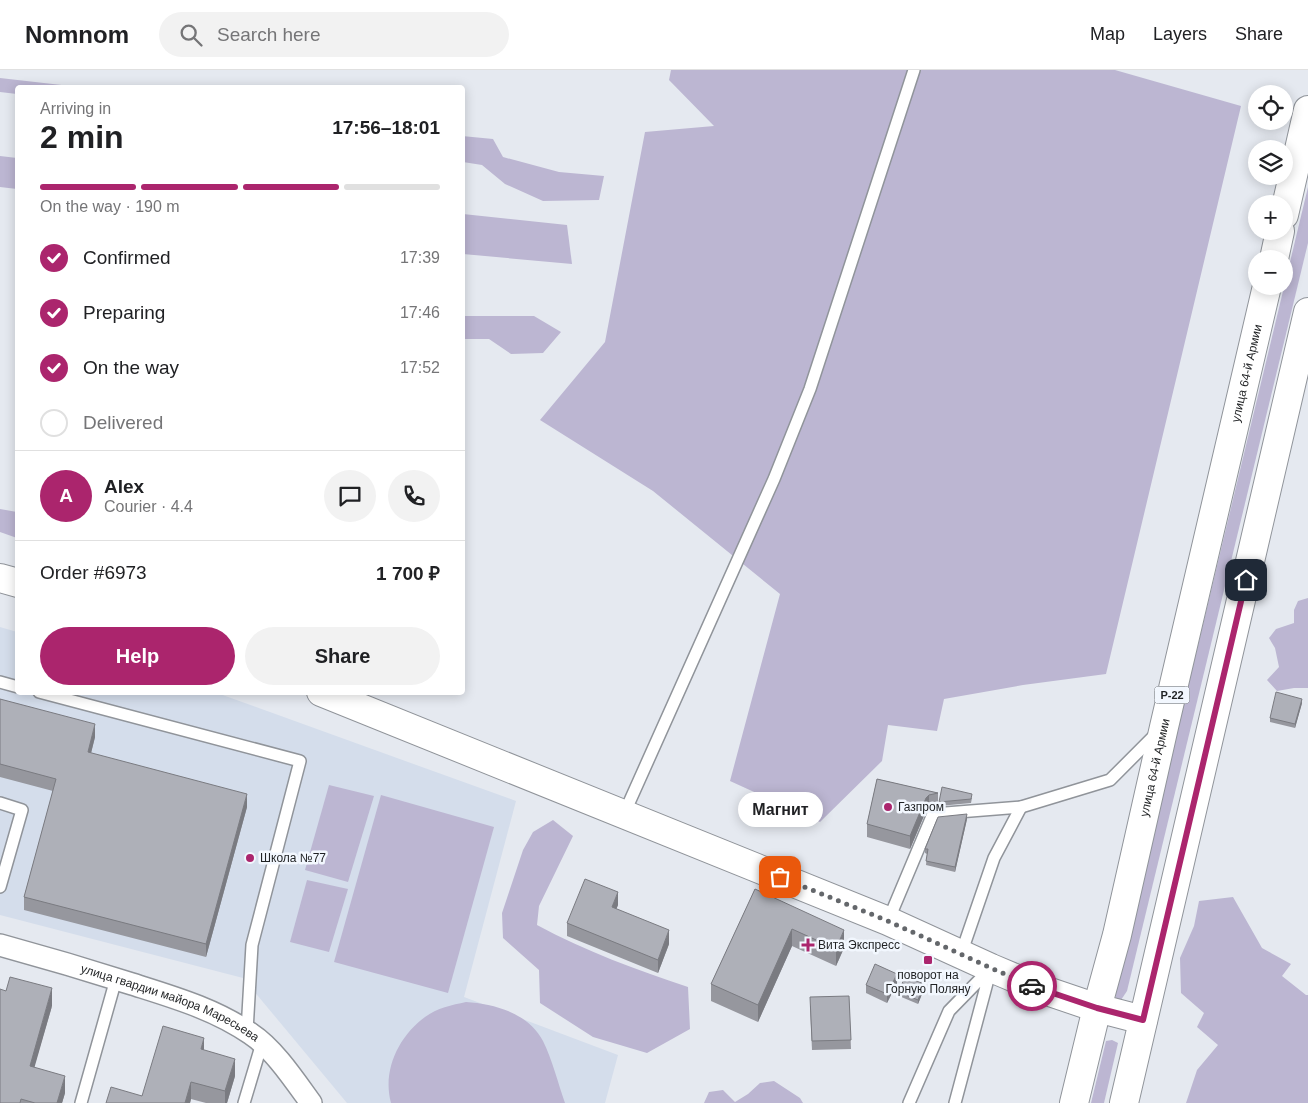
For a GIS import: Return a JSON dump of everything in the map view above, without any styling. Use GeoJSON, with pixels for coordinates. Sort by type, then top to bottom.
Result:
{"type":"FeatureCollection","features":[{"type":"Feature","properties":{"kind":"main road"},"geometry":{"type":"LineString","coordinates":[[1289,195],[1308,110]]}},
{"type":"Feature","properties":{"kind":"main road","name":"улица 64-й Армии"},"geometry":{"type":"LineString","coordinates":[[1074,1103],[1117,935],[1265,295]]}},
{"type":"Feature","properties":{"kind":"main road"},"geometry":{"type":"LineString","coordinates":[[1124,1103],[1308,312]]}},
{"type":"Feature","properties":{"kind":"main road"},"geometry":{"type":"LineString","coordinates":[[0,578],[15,582]]}},
{"type":"Feature","properties":{"kind":"main road"},"geometry":{"type":"LineString","coordinates":[[328,695],[888,921],[1041,989],[1097,1008],[1143,1020]]}},
{"type":"Feature","properties":{"kind":"street","name":"улица гвардии майора Маресьева"},"geometry":{"type":"LineString","coordinates":[[0,945],[116,979],[214,1013],[254,1037],[278,1061],[311,1103]]}},
{"type":"Feature","properties":{"kind":"lane"},"geometry":{"type":"LineString","coordinates":[[624,814],[770,488],[810,389],[914,70]]}},
{"type":"Feature","properties":{"kind":"lane"},"geometry":{"type":"LineString","coordinates":[[0,682],[15,686]]}},
{"type":"Feature","properties":{"kind":"lane"},"geometry":{"type":"LineString","coordinates":[[50,695],[300,761],[252,944],[254,1037],[244,1103]]}},
{"type":"Feature","properties":{"kind":"lane"},"geometry":{"type":"LineString","coordinates":[[888,921],[933,814],[1021,807],[1110,780],[1164,727]]}},
{"type":"Feature","properties":{"kind":"lane"},"geometry":{"type":"LineString","coordinates":[[0,803],[22,810],[0,887]]}},
{"type":"Feature","properties":{"kind":"lane"},"geometry":{"type":"LineString","coordinates":[[961,954],[994,858],[1021,807]]}},
{"type":"Feature","properties":{"kind":"lane"},"geometry":{"type":"LineString","coordinates":[[909,1103],[949,1010],[991,968]]}},
{"type":"Feature","properties":{"kind":"lane"},"geometry":{"type":"LineString","coordinates":[[955,1103],[991,968]]}},
{"type":"Feature","properties":{"kind":"lane"},"geometry":{"type":"LineString","coordinates":[[80,1103],[116,979]]}},
{"type":"Feature","properties":{"kind":"shaded area"},"geometry":{"type":"Polygon","coordinates":[[[671,70],[1115,70],[1241,106],[1106,674],[1023,685],[944,699],[937,731],[888,725],[882,761],[820,822],[730,781],[780,594],[653,491],[540,420],[605,342],[645,132],[714,126],[669,80],[671,70]]]}},
{"type":"Feature","properties":{"kind":"shaded area"},"geometry":{"type":"Polygon","coordinates":[[[0,78],[61,85],[15,85],[15,94],[0,92],[0,78]]]}},
{"type":"Feature","properties":{"kind":"shaded area"},"geometry":{"type":"Polygon","coordinates":[[[465,136],[493,139],[503,157],[559,172],[604,176],[599,200],[543,201],[505,184],[482,165],[465,162],[465,136]]]}},
{"type":"Feature","properties":{"kind":"shaded area"},"geometry":{"type":"Polygon","coordinates":[[[0,156],[15,158],[15,189],[0,187],[0,156]]]}},
{"type":"Feature","properties":{"kind":"shaded area"},"geometry":{"type":"Polygon","coordinates":[[[1308,187],[1308,243],[1127,991],[1121,1000],[1116,1001],[1115,991],[1282,295],[1293,295],[1293,250],[1308,187]]]}},
{"type":"Feature","properties":{"kind":"shaded area"},"geometry":{"type":"Polygon","coordinates":[[[465,214],[567,225],[572,264],[465,254],[465,214]]]}},
{"type":"Feature","properties":{"kind":"shaded area"},"geometry":{"type":"Polygon","coordinates":[[[465,316],[534,316],[561,332],[543,353],[511,354],[489,339],[465,339],[465,316]]]}},
{"type":"Feature","properties":{"kind":"shaded area"},"geometry":{"type":"Polygon","coordinates":[[[0,509],[15,512],[15,537],[0,532],[0,509]]]}},
{"type":"Feature","properties":{"kind":"shaded area"},"geometry":{"type":"Polygon","coordinates":[[[1308,598],[1308,688],[1277,691],[1267,680],[1279,667],[1275,648],[1269,638],[1276,629],[1294,623],[1294,610],[1298,601],[1308,598]]]}},
{"type":"Feature","properties":{"kind":"shaded area","name":"Школа №77"},"geometry":{"type":"Polygon","coordinates":[[[0,627],[15,631],[15,695],[223,695],[516,801],[464,997],[618,1055],[605,1103],[347,1103],[243,978],[0,915],[0,627]]]}},
{"type":"Feature","properties":{"kind":"shaded area"},"geometry":{"type":"Polygon","coordinates":[[[329,785],[374,796],[348,882],[305,870],[329,785]]]}},
{"type":"Feature","properties":{"kind":"shaded area"},"geometry":{"type":"Polygon","coordinates":[[[381,795],[494,827],[448,993],[334,962],[381,795]]]}},
{"type":"Feature","properties":{"kind":"shaded area"},"geometry":{"type":"Polygon","coordinates":[[[553,820],[573,836],[539,906],[537,925],[611,959],[688,987],[690,1029],[647,1053],[593,1037],[540,1003],[539,970],[503,938],[502,913],[523,850],[533,832],[553,820]]]}},
{"type":"Feature","properties":{"kind":"shaded area"},"geometry":{"type":"Polygon","coordinates":[[[307,880],[348,889],[329,952],[290,942],[307,880]]]}},
{"type":"Feature","properties":{"kind":"shaded area"},"geometry":{"type":"Polygon","coordinates":[[[1233,897],[1262,948],[1291,964],[1282,976],[1308,995],[1308,1103],[1186,1103],[1197,1070],[1218,1045],[1197,1027],[1204,1013],[1181,993],[1180,958],[1194,926],[1199,901],[1233,897]]]}},
{"type":"Feature","properties":{"kind":"shaded area"},"geometry":{"type":"Polygon","coordinates":[[[466,1002],[488,1005],[510,1012],[529,1023],[537,1031],[549,1055],[565,1103],[391,1103],[389,1078],[391,1066],[400,1044],[407,1034],[434,1011],[466,1002]]]}},
{"type":"Feature","properties":{"kind":"shaded area"},"geometry":{"type":"Polygon","coordinates":[[[1112,1040],[1118,1043],[1104,1103],[1091,1103],[1106,1041],[1112,1040]]]}},
{"type":"Feature","properties":{"kind":"shaded area"},"geometry":{"type":"Polygon","coordinates":[[[774,1081],[800,1098],[803,1103],[704,1103],[709,1092],[723,1090],[735,1102],[760,1083],[774,1081]]]}},
{"type":"Feature","properties":{"kind":"building"},"geometry":{"type":"Polygon","coordinates":[[[1276,692],[1302,699],[1295,724],[1270,718],[1276,692]]]}},
{"type":"Feature","properties":{"kind":"building"},"geometry":{"type":"Polygon","coordinates":[[[0,699],[95,724],[88,752],[247,794],[206,944],[24,897],[56,779],[0,764],[0,699]]]}},
{"type":"Feature","properties":{"kind":"building"},"geometry":{"type":"Polygon","coordinates":[[[877,779],[938,793],[929,795],[926,798],[910,836],[867,824],[877,779]]]}},
{"type":"Feature","properties":{"kind":"building"},"geometry":{"type":"Polygon","coordinates":[[[942,787],[972,794],[971,799],[939,802],[942,787]]]}},
{"type":"Feature","properties":{"kind":"building"},"geometry":{"type":"Polygon","coordinates":[[[967,814],[955,867],[926,861],[928,849],[925,849],[938,817],[967,814]]]}},
{"type":"Feature","properties":{"kind":"building"},"geometry":{"type":"Polygon","coordinates":[[[585,879],[618,892],[612,907],[669,930],[658,960],[567,923],[585,879]]]}},
{"type":"Feature","properties":{"kind":"building"},"geometry":{"type":"Polygon","coordinates":[[[755,889],[844,930],[836,949],[792,929],[758,1005],[711,984],[755,889]]]}},
{"type":"Feature","properties":{"kind":"building"},"geometry":{"type":"Polygon","coordinates":[[[875,964],[897,974],[887,994],[866,985],[875,964]]]}},
{"type":"Feature","properties":{"kind":"building"},"geometry":{"type":"Polygon","coordinates":[[[905,976],[924,984],[918,1000],[899,992],[905,976]]]}},
{"type":"Feature","properties":{"kind":"building"},"geometry":{"type":"Polygon","coordinates":[[[10,977],[52,988],[30,1066],[65,1076],[57,1103],[35,1103],[21,1099],[20,1103],[0,1103],[0,989],[6,991],[10,977]]]}},
{"type":"Feature","properties":{"kind":"building"},"geometry":{"type":"Polygon","coordinates":[[[849,996],[851,1040],[812,1041],[810,997],[849,996]]]}},
{"type":"Feature","properties":{"kind":"building"},"geometry":{"type":"Polygon","coordinates":[[[163,1026],[204,1038],[201,1049],[235,1059],[225,1091],[191,1082],[185,1103],[106,1103],[111,1087],[142,1096],[163,1026]]]}},
{"type":"Feature","properties":{"kind":"way so far"},"geometry":{"type":"LineString","coordinates":[[780,877],[888,921],[1032,986]]}},
{"type":"Feature","properties":{"kind":"place","name":"Газпром"},"geometry":{"type":"Point","coordinates":[888,807]}},
{"type":"Feature","properties":{"kind":"place","name":"Школа №77"},"geometry":{"type":"Point","coordinates":[250,858]}},
{"type":"Feature","properties":{"kind":"place","name":"Магнит"},"geometry":{"type":"Point","coordinates":[780,877]}},
{"type":"Feature","properties":{"kind":"place","name":"Вита Экспресс"},"geometry":{"type":"Point","coordinates":[808,945]}},
{"type":"Feature","properties":{"kind":"place","name":"поворот на Горную Поляну"},"geometry":{"type":"Point","coordinates":[928,960]}},
{"type":"Feature","properties":{"kind":"route"},"geometry":{"type":"LineString","coordinates":[[1032,986],[1097,1008],[1143,1020],[1246,580]]}}]}
